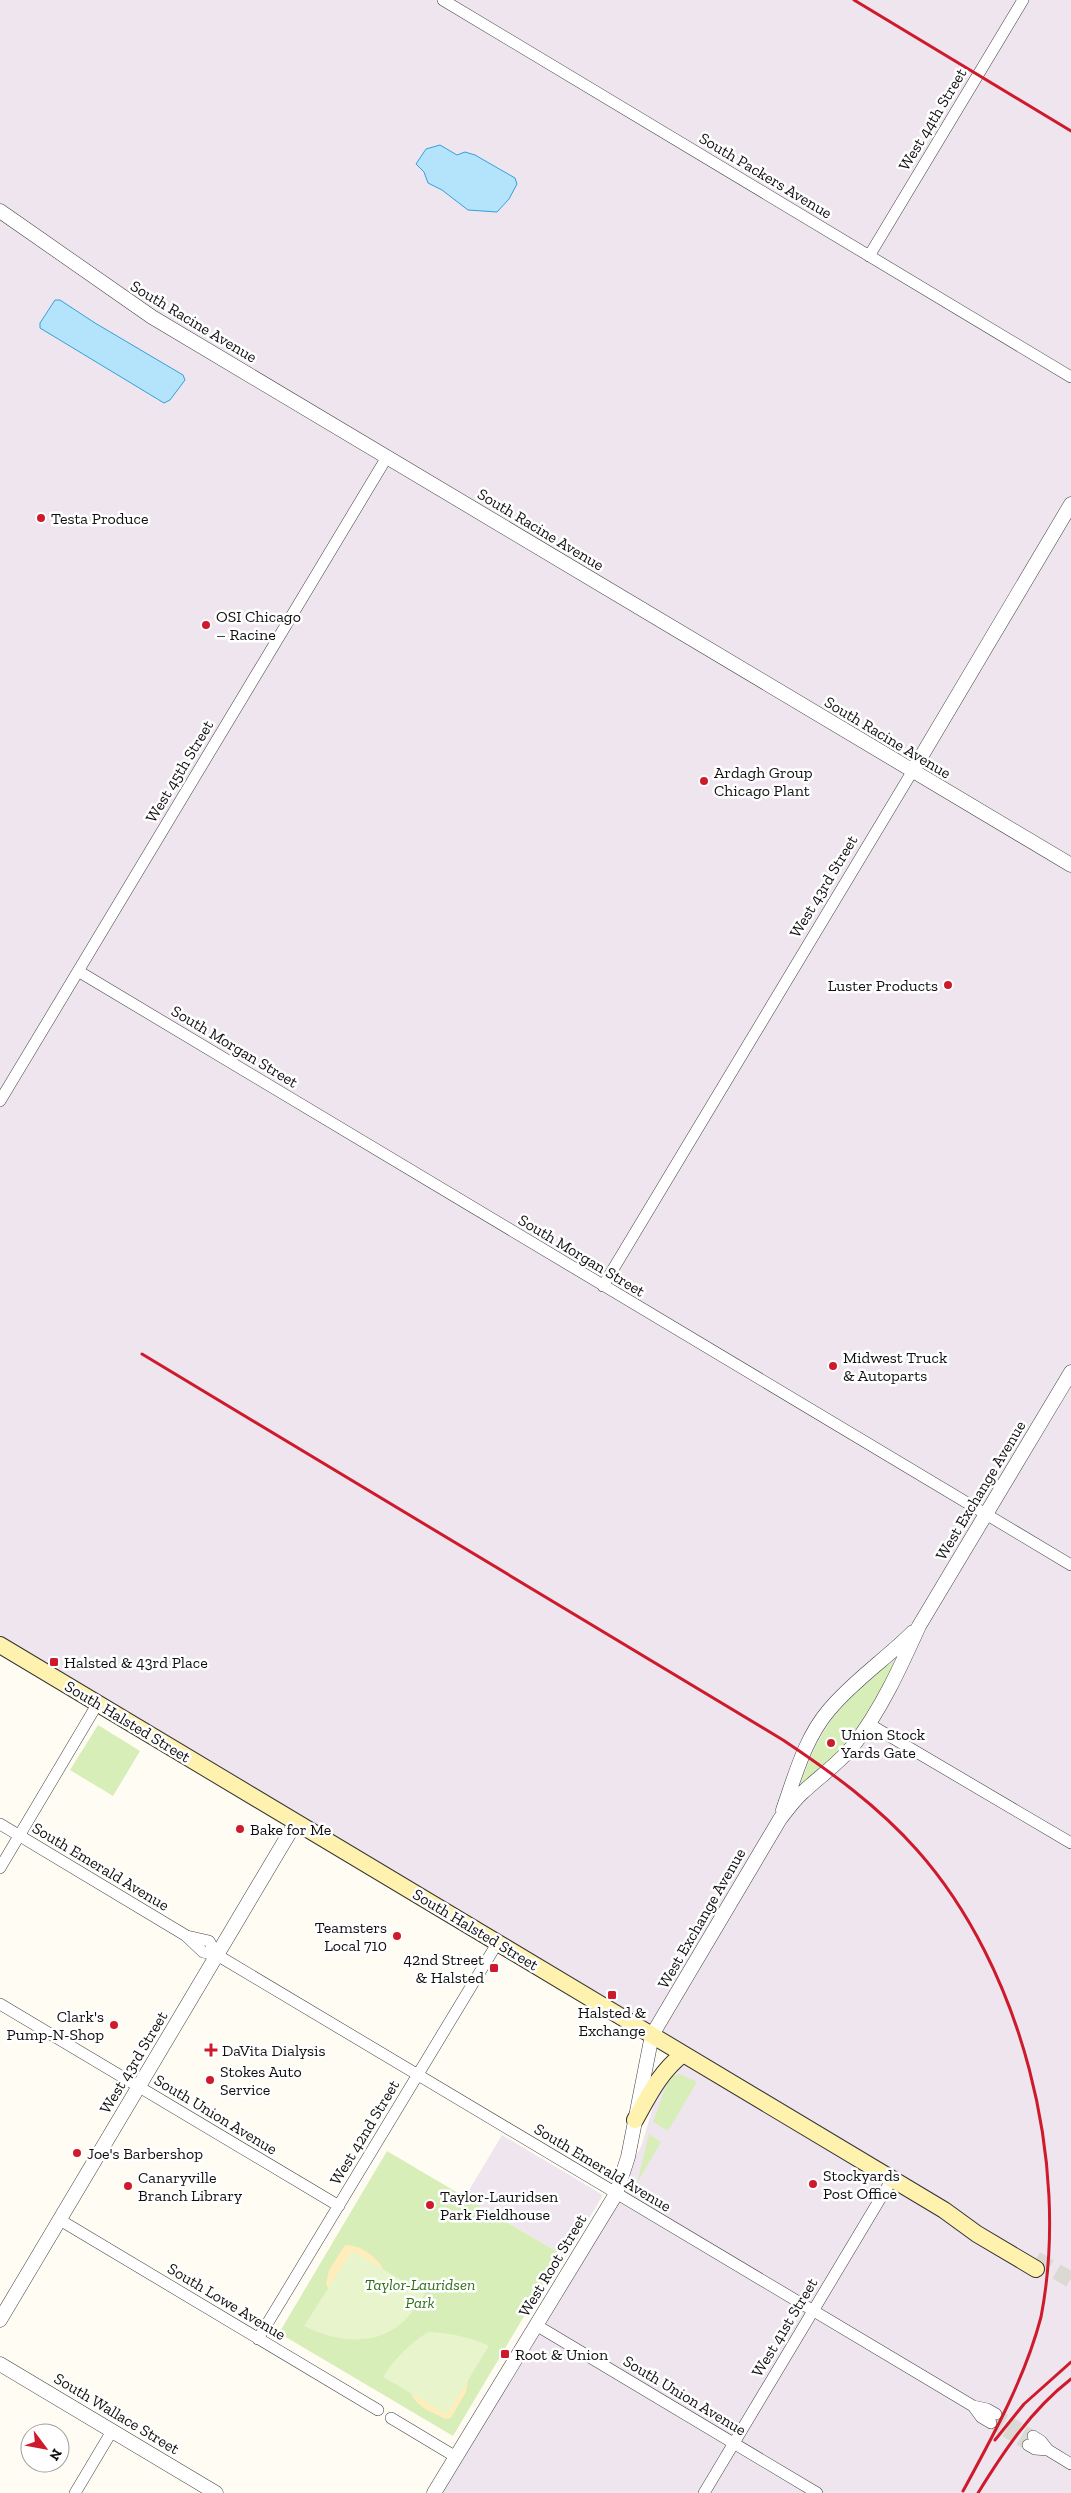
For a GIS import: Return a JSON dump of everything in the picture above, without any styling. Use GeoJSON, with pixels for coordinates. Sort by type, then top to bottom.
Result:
{"type":"FeatureCollection","features":[{"type":"Feature","properties":{"kind":"main road","name":"South Halsted Street"},"geometry":{"type":"LineString","coordinates":[[0,1645],[951,2214],[981,2226],[1036,2264]]}},
{"type":"Feature","properties":{"kind":"main road"},"geometry":{"type":"LineString","coordinates":[[635,2120],[657,2080],[669,2065],[683,2054]]}},
{"type":"Feature","properties":{"kind":"street","name":"South Packers Avenue"},"geometry":{"type":"LineString","coordinates":[[443,0],[1071,377]]}},
{"type":"Feature","properties":{"kind":"street","name":"West 44th Street"},"geometry":{"type":"LineString","coordinates":[[869,256],[1022,0]]}},
{"type":"Feature","properties":{"kind":"street","name":"South Racine Avenue"},"geometry":{"type":"LineString","coordinates":[[0,211],[152,317],[1071,866]]}},
{"type":"Feature","properties":{"kind":"street","name":"West 45th Street"},"geometry":{"type":"LineString","coordinates":[[0,1101],[387,457]]}},
{"type":"Feature","properties":{"kind":"street","name":"West 43rd Street"},"geometry":{"type":"LineString","coordinates":[[603,1286],[1071,504]]}},
{"type":"Feature","properties":{"kind":"street","name":"South Morgan Street"},"geometry":{"type":"LineString","coordinates":[[78,971],[1071,1565]]}},
{"type":"Feature","properties":{"kind":"street","name":"West Exchange Avenue"},"geometry":{"type":"LineString","coordinates":[[652,2035],[780,1818],[800,1794],[846,1753],[869,1724],[899,1670],[919,1626],[1071,1372]]}},
{"type":"Feature","properties":{"kind":"street","name":"West Exchange Avenue"},"geometry":{"type":"LineString","coordinates":[[780,1818],[803,1753],[828,1711],[853,1684],[895,1650],[919,1626]]}},
{"type":"Feature","properties":{"kind":"street"},"geometry":{"type":"LineString","coordinates":[[0,1868],[98,1704]]}},
{"type":"Feature","properties":{"kind":"street"},"geometry":{"type":"LineString","coordinates":[[869,1724],[1071,1843]]}},
{"type":"Feature","properties":{"kind":"street","name":"West 43rd Street"},"geometry":{"type":"LineString","coordinates":[[2,2312],[60,2220],[296,1822]]}},
{"type":"Feature","properties":{"kind":"street","name":"South Emerald Avenue"},"geometry":{"type":"LineString","coordinates":[[0,1824],[185,1935],[208,1941],[218,1955],[973,2406],[982,2417],[994,2419]]}},
{"type":"Feature","properties":{"kind":"street","name":"West 42nd Street"},"geometry":{"type":"LineString","coordinates":[[258,2339],[498,1942]]}},
{"type":"Feature","properties":{"kind":"street","name":"South Union Avenue"},"geometry":{"type":"LineString","coordinates":[[2,2009],[339,2206]]}},
{"type":"Feature","properties":{"kind":"street","name":"West Root Street"},"geometry":{"type":"LineString","coordinates":[[434,2493],[616,2194],[628,2157],[652,2035]]}},
{"type":"Feature","properties":{"kind":"street","name":"West 41st Street"},"geometry":{"type":"LineString","coordinates":[[704,2493],[892,2179]]}},
{"type":"Feature","properties":{"kind":"street","name":"South Lowe Avenue"},"geometry":{"type":"LineString","coordinates":[[60,2220],[378,2410]]}},
{"type":"Feature","properties":{"kind":"street","name":"South Union Avenue"},"geometry":{"type":"LineString","coordinates":[[536,2325],[816,2493]]}},
{"type":"Feature","properties":{"kind":"street","name":"South Wallace Street"},"geometry":{"type":"LineString","coordinates":[[0,2364],[216,2493]]}},
{"type":"Feature","properties":{"kind":"street"},"geometry":{"type":"LineString","coordinates":[[391,2418],[456,2457]]}},
{"type":"Feature","properties":{"kind":"street"},"geometry":{"type":"LineString","coordinates":[[75,2493],[112,2431]]}},
{"type":"Feature","properties":{"kind":"street"},"geometry":{"type":"LineString","coordinates":[[1030,2440],[1035,2449],[1048,2450],[1071,2464]]}},
{"type":"Feature","properties":{"kind":"shaded area"},"geometry":{"type":"Polygon","coordinates":[[[0,0],[1071,0],[1071,2493],[434,2493],[641,2147],[671,2047],[0,1636],[0,0]]]}},
{"type":"Feature","properties":{"kind":"shaded area"},"geometry":{"type":"Polygon","coordinates":[[[502,2135],[603,2195],[566,2257],[465,2197],[502,2135]]]}},
{"type":"Feature","properties":{"kind":"green space"},"geometry":{"type":"Polygon","coordinates":[[[892,1662],[895,1664],[867,1715],[848,1742],[802,1784],[808,1762],[836,1714],[861,1687],[892,1662]]]}},
{"type":"Feature","properties":{"kind":"green space"},"geometry":{"type":"Polygon","coordinates":[[[98,1725],[140,1751],[113,1796],[70,1770],[98,1725]]]}},
{"type":"Feature","properties":{"kind":"green space"},"geometry":{"type":"Polygon","coordinates":[[[680,2074],[697,2082],[668,2131],[653,2122],[670,2077],[680,2074]]]}},
{"type":"Feature","properties":{"kind":"green space"},"geometry":{"type":"Polygon","coordinates":[[[649,2134],[661,2142],[637,2183],[649,2134]]]}},
{"type":"Feature","properties":{"kind":"green space","name":"Taylor-Lauridsen Park"},"geometry":{"type":"Polygon","coordinates":[[[387,2151],[561,2254],[453,2436],[279,2333],[387,2151]]]}},
{"type":"Feature","properties":{"kind":"green space"},"geometry":{"type":"Polygon","coordinates":[[[352,2251],[425,2294],[409,2316],[398,2326],[372,2338],[345,2339],[317,2332],[304,2326],[352,2251]]]}},
{"type":"Feature","properties":{"kind":"green space"},"geometry":{"type":"Polygon","coordinates":[[[428,2332],[459,2336],[489,2346],[447,2414],[383,2377],[403,2352],[428,2332]]]}},
{"type":"Feature","properties":{"kind":"sand"},"geometry":{"type":"Polygon","coordinates":[[[345,2245],[358,2248],[371,2255],[381,2265],[387,2277],[330,2290],[326,2285],[329,2270],[345,2245]]]}},
{"type":"Feature","properties":{"kind":"sand"},"geometry":{"type":"Polygon","coordinates":[[[468,2378],[466,2392],[451,2418],[446,2419],[419,2404],[414,2399],[410,2388],[468,2378]]]}},
{"type":"Feature","properties":{"kind":"water"},"geometry":{"type":"Polygon","coordinates":[[[440,145],[457,155],[465,152],[475,155],[515,178],[517,184],[509,199],[497,212],[468,210],[442,190],[428,183],[424,172],[416,164],[426,149],[440,145]]]}},
{"type":"Feature","properties":{"kind":"water"},"geometry":{"type":"Polygon","coordinates":[[[55,300],[60,300],[183,375],[185,380],[170,400],[164,403],[40,328],[40,323],[55,300]]]}},
{"type":"Feature","properties":{"kind":"tunnel"},"geometry":{"type":"LineString","coordinates":[[1036,2259],[1071,2280]]}},
{"type":"Feature","properties":{"kind":"tunnel"},"geometry":{"type":"LineString","coordinates":[[996,2414],[1033,2436]]}},
{"type":"Feature","properties":{"kind":"tunnel"},"geometry":{"type":"LineString","coordinates":[[991,2423],[1028,2445]]}},
{"type":"Feature","properties":{"kind":"railway"},"geometry":{"type":"LineString","coordinates":[[854,0],[1071,131]]}},
{"type":"Feature","properties":{"kind":"railway"},"geometry":{"type":"LineString","coordinates":[[142,1354],[783,1740],[819,1764],[870,1804],[902,1834],[917,1850],[953,1897],[984,1951],[1010,2008],[1029,2069],[1042,2132],[1049,2195],[1049,2257],[1041,2317],[1017,2384],[997,2428],[963,2491]]}},
{"type":"Feature","properties":{"kind":"railway"},"geometry":{"type":"LineString","coordinates":[[995,2440],[1024,2404],[1071,2362]]}},
{"type":"Feature","properties":{"kind":"railway"},"geometry":{"type":"LineString","coordinates":[[978,2493],[1019,2432],[1043,2404],[1071,2379]]}},
{"type":"Feature","properties":{"kind":"place","name":"Testa Produce"},"geometry":{"type":"Point","coordinates":[41,518]}},
{"type":"Feature","properties":{"kind":"place","name":"OSI Chicago – Racine"},"geometry":{"type":"Point","coordinates":[206,625]}},
{"type":"Feature","properties":{"kind":"place","name":"Ardagh Group Chicago Plant"},"geometry":{"type":"Point","coordinates":[704,781]}},
{"type":"Feature","properties":{"kind":"place","name":"Luster Products"},"geometry":{"type":"Point","coordinates":[948,985]}},
{"type":"Feature","properties":{"kind":"place","name":"Midwest Truck & Autoparts"},"geometry":{"type":"Point","coordinates":[833,1366]}},
{"type":"Feature","properties":{"kind":"place","name":"Halsted & 43rd Place"},"geometry":{"type":"Point","coordinates":[54,1662]}},
{"type":"Feature","properties":{"kind":"place","name":"Union Stock Yards Gate"},"geometry":{"type":"Point","coordinates":[831,1743]}},
{"type":"Feature","properties":{"kind":"place","name":"Bake for Me"},"geometry":{"type":"Point","coordinates":[240,1829]}},
{"type":"Feature","properties":{"kind":"place","name":"Teamsters Local 710"},"geometry":{"type":"Point","coordinates":[397,1936]}},
{"type":"Feature","properties":{"kind":"place","name":"42nd Street & Halsted"},"geometry":{"type":"Point","coordinates":[494,1968]}},
{"type":"Feature","properties":{"kind":"place","name":"Halsted & Exchange"},"geometry":{"type":"Point","coordinates":[612,1995]}},
{"type":"Feature","properties":{"kind":"place","name":"Clark's Pump-N-Shop"},"geometry":{"type":"Point","coordinates":[114,2025]}},
{"type":"Feature","properties":{"kind":"place","name":"DaVita Dialysis"},"geometry":{"type":"Point","coordinates":[211,2050]}},
{"type":"Feature","properties":{"kind":"place","name":"Stokes Auto Service"},"geometry":{"type":"Point","coordinates":[210,2080]}},
{"type":"Feature","properties":{"kind":"place","name":"Joe's Barbershop"},"geometry":{"type":"Point","coordinates":[77,2153]}},
{"type":"Feature","properties":{"kind":"place","name":"Stockyards Post Office"},"geometry":{"type":"Point","coordinates":[813,2184]}},
{"type":"Feature","properties":{"kind":"place","name":"Canaryville Branch Library"},"geometry":{"type":"Point","coordinates":[128,2186]}},
{"type":"Feature","properties":{"kind":"place","name":"Taylor-Lauridsen Park Fieldhouse"},"geometry":{"type":"Point","coordinates":[430,2205]}},
{"type":"Feature","properties":{"kind":"place","name":"Root & Union"},"geometry":{"type":"Point","coordinates":[505,2354]}}]}
